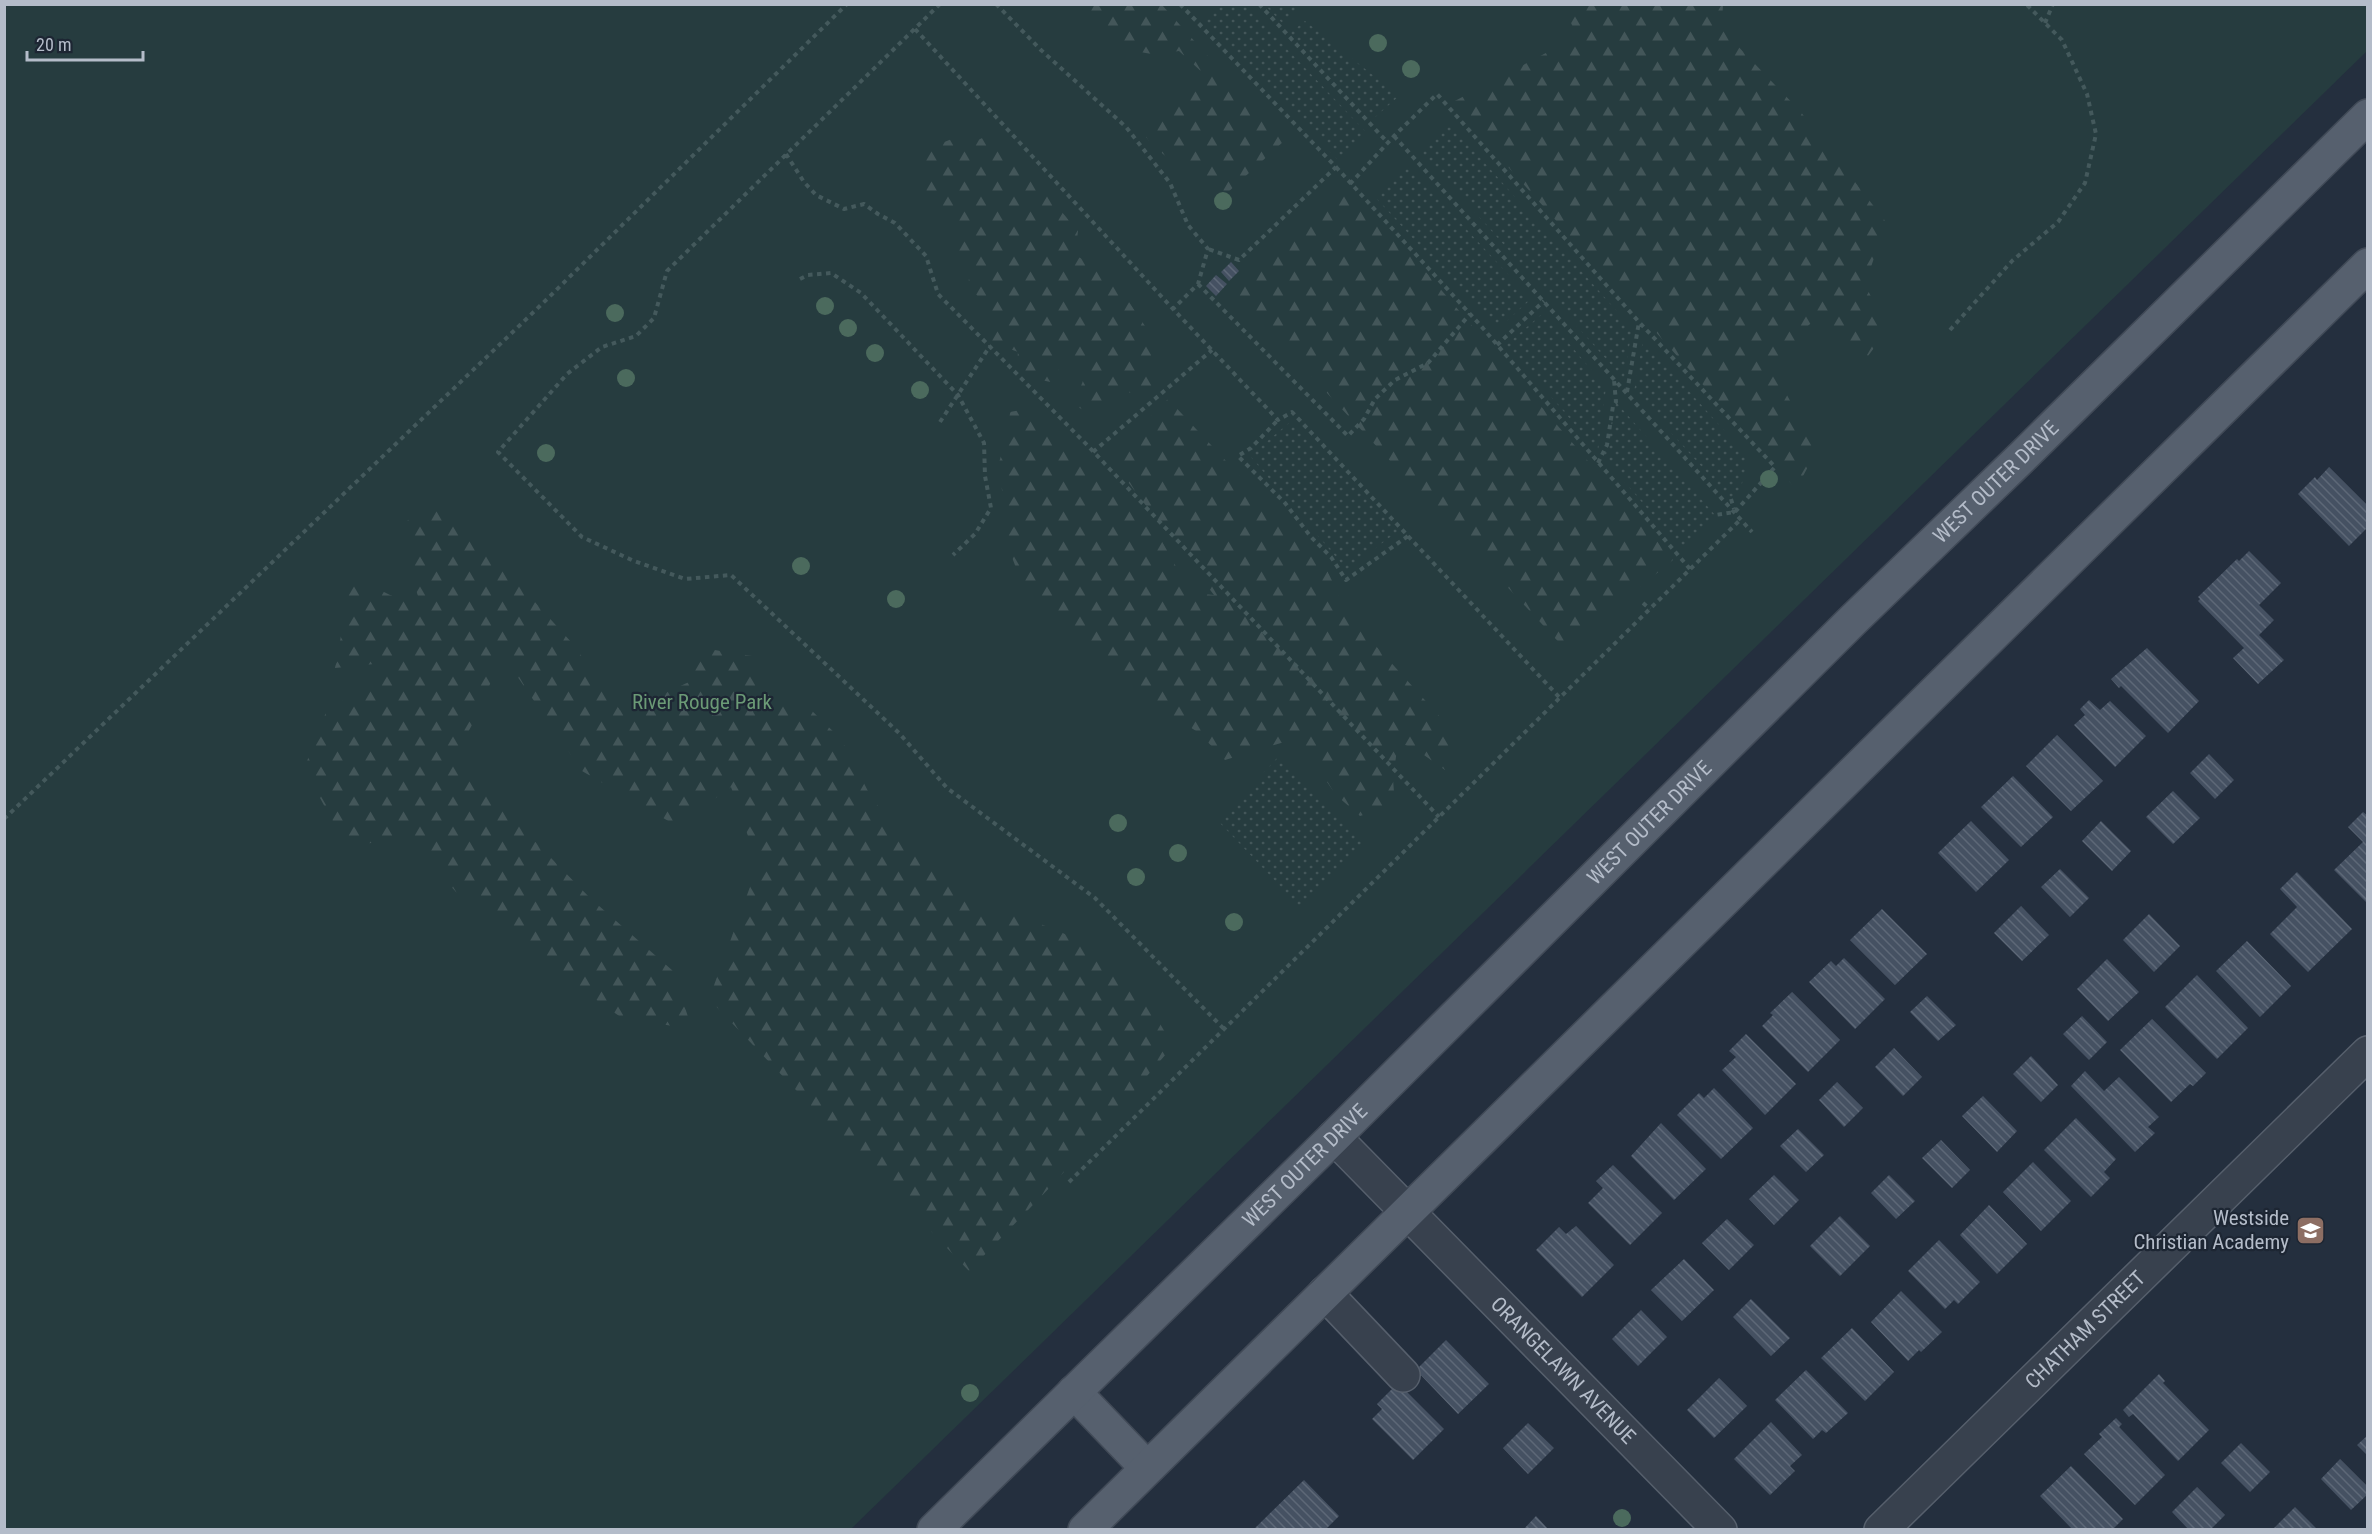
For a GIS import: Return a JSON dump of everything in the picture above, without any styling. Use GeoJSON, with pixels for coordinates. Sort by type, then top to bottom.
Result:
{"type":"FeatureCollection","features":[{"type":"Feature","properties":{"kind":"main road","name":"WEST OUTER DRIVE"},"geometry":{"type":"LineString","coordinates":[[934,1530],[1334,1137],[1852,621],[2015,465],[2367,116]]}},
{"type":"Feature","properties":{"kind":"main road"},"geometry":{"type":"LineString","coordinates":[[1085,1530],[2367,265]]}},
{"type":"Feature","properties":{"kind":"main road"},"geometry":{"type":"LineString","coordinates":[[1074,1392],[1147,1468]]}},
{"type":"Feature","properties":{"kind":"street","name":"CHATHAM STREET"},"geometry":{"type":"LineString","coordinates":[[1881,1530],[2367,1053]]}},
{"type":"Feature","properties":{"kind":"street","name":"ORANGELAWN AVENUE"},"geometry":{"type":"LineString","coordinates":[[1334,1137],[1720,1530]]}},
{"type":"Feature","properties":{"kind":"street"},"geometry":{"type":"LineString","coordinates":[[1325,1293],[1403,1375]]}},
{"type":"Feature","properties":{"kind":"path"},"geometry":{"type":"LineString","coordinates":[[4,819],[550,296],[847,4]]}},
{"type":"Feature","properties":{"kind":"path"},"geometry":{"type":"LineString","coordinates":[[940,4],[666,271],[654,318],[636,336],[602,347],[567,374],[498,452],[582,537],[634,561],[685,579],[731,575],[899,733],[947,788],[1095,898],[1224,1029]]}},
{"type":"Feature","properties":{"kind":"path"},"geometry":{"type":"LineString","coordinates":[[996,4],[1041,50],[1126,127],[1170,183],[1188,225],[1208,249],[1239,260],[1336,167]]}},
{"type":"Feature","properties":{"kind":"path"},"geometry":{"type":"LineString","coordinates":[[1180,4],[1336,167],[1470,315],[1690,569]]}},
{"type":"Feature","properties":{"kind":"path"},"geometry":{"type":"LineString","coordinates":[[1259,4],[1389,144]]}},
{"type":"Feature","properties":{"kind":"path"},"geometry":{"type":"LineString","coordinates":[[1950,330],[2012,261],[2058,222],[2085,183],[2096,134],[2087,94],[2062,40],[2026,4]]}},
{"type":"Feature","properties":{"kind":"path"},"geometry":{"type":"LineString","coordinates":[[2044,23],[2054,4]]}},
{"type":"Feature","properties":{"kind":"path"},"geometry":{"type":"LineString","coordinates":[[915,29],[1278,420]]}},
{"type":"Feature","properties":{"kind":"path"},"geometry":{"type":"LineString","coordinates":[[1350,184],[1437,94],[1639,322],[1775,467],[1735,512],[1715,515]]}},
{"type":"Feature","properties":{"kind":"path"},"geometry":{"type":"LineString","coordinates":[[1394,136],[1752,532]]}},
{"type":"Feature","properties":{"kind":"path"},"geometry":{"type":"LineString","coordinates":[[786,154],[800,177],[816,195],[844,209],[864,204],[895,223],[926,256],[938,294],[1093,452],[1439,817]]}},
{"type":"Feature","properties":{"kind":"path"},"geometry":{"type":"LineString","coordinates":[[1173,309],[1198,284],[1208,249]]}},
{"type":"Feature","properties":{"kind":"path"},"geometry":{"type":"LineString","coordinates":[[800,279],[808,275],[831,273],[861,294],[958,395],[984,443],[985,476],[992,508],[975,534],[953,555]]}},
{"type":"Feature","properties":{"kind":"path"},"geometry":{"type":"LineString","coordinates":[[1198,284],[1348,436],[1364,419],[1375,399],[1395,380],[1428,363],[1470,315]]}},
{"type":"Feature","properties":{"kind":"path"},"geometry":{"type":"LineString","coordinates":[[1497,345],[1544,301]]}},
{"type":"Feature","properties":{"kind":"path"},"geometry":{"type":"LineString","coordinates":[[1627,393],[1639,322]]}},
{"type":"Feature","properties":{"kind":"path"},"geometry":{"type":"LineString","coordinates":[[940,422],[990,346]]}},
{"type":"Feature","properties":{"kind":"path"},"geometry":{"type":"LineString","coordinates":[[1093,452],[1212,350]]}},
{"type":"Feature","properties":{"kind":"path"},"geometry":{"type":"LineString","coordinates":[[1598,463],[1606,445],[1613,406],[1616,402],[1614,380]]}},
{"type":"Feature","properties":{"kind":"path"},"geometry":{"type":"LineString","coordinates":[[1408,536],[1346,580],[1331,557],[1311,537],[1285,503],[1238,456],[1251,447],[1278,420],[1292,412],[1560,698]]}},
{"type":"Feature","properties":{"kind":"path"},"geometry":{"type":"LineString","coordinates":[[1731,499],[1735,512]]}},
{"type":"Feature","properties":{"kind":"path"},"geometry":{"type":"LineString","coordinates":[[1069,1182],[1741,519]]}},
{"type":"Feature","properties":{"kind":"path"},"geometry":{"type":"LineString","coordinates":[[1643,603],[1650,609]]}},
{"type":"Feature","properties":{"kind":"green space","name":"River Rouge Park"},"geometry":{"type":"Polygon","coordinates":[[[5,5],[2367,5],[2367,51],[851,1529],[5,1530],[5,5]]]}},
{"type":"Feature","properties":{"kind":"green space"},"geometry":{"type":"Polygon","coordinates":[[[1081,5],[1162,5],[1284,141],[1227,193],[1173,162],[1146,137],[1204,74],[1179,51],[1161,54],[1143,53],[1122,44],[1081,5]]]}},
{"type":"Feature","properties":{"kind":"green space"},"geometry":{"type":"Polygon","coordinates":[[[1220,5],[1245,5],[1367,133],[1339,161],[1205,20],[1220,5]]]}},
{"type":"Feature","properties":{"kind":"green space"},"geometry":{"type":"Polygon","coordinates":[[[1265,5],[1299,5],[1302,8],[1284,25],[1265,5]]]}},
{"type":"Feature","properties":{"kind":"green space"},"geometry":{"type":"Polygon","coordinates":[[[1563,5],[1723,5],[1722,22],[1731,39],[1800,111],[1886,222],[1865,285],[1888,329],[1868,356],[1819,316],[1800,333],[1777,377],[1817,450],[1796,489],[1451,103],[1563,44],[1576,34],[1563,5]]]}},
{"type":"Feature","properties":{"kind":"green space"},"geometry":{"type":"Polygon","coordinates":[[[1305,21],[1399,96],[1373,119],[1290,33],[1305,21]]]}},
{"type":"Feature","properties":{"kind":"green space"},"geometry":{"type":"Polygon","coordinates":[[[1450,124],[1632,328],[1624,379],[1420,151],[1450,124]]]}},
{"type":"Feature","properties":{"kind":"green space"},"geometry":{"type":"Polygon","coordinates":[[[987,136],[1024,169],[1078,231],[1075,255],[1093,265],[1127,299],[1151,335],[1152,386],[1138,396],[1126,391],[1106,402],[1093,415],[1074,405],[1086,367],[1080,360],[1067,352],[1062,355],[1055,383],[1032,378],[1017,362],[1018,352],[989,341],[989,322],[986,310],[968,284],[972,263],[959,260],[953,243],[954,232],[939,206],[921,184],[922,165],[934,146],[957,137],[973,142],[987,136]]]}},
{"type":"Feature","properties":{"kind":"green space"},"geometry":{"type":"Polygon","coordinates":[[[1407,165],[1531,299],[1497,330],[1374,196],[1407,165]]]}},
{"type":"Feature","properties":{"kind":"green space"},"geometry":{"type":"Polygon","coordinates":[[[1346,179],[1673,560],[1613,609],[1567,651],[1232,291],[1346,179]]]}},
{"type":"Feature","properties":{"kind":"green space"},"geometry":{"type":"Polygon","coordinates":[[[1543,313],[1606,387],[1598,451],[1506,345],[1543,313]]]}},
{"type":"Feature","properties":{"kind":"green space"},"geometry":{"type":"Polygon","coordinates":[[[1643,340],[1748,457],[1741,488],[1731,499],[1634,392],[1643,340]]]}},
{"type":"Feature","properties":{"kind":"green space"},"geometry":{"type":"Polygon","coordinates":[[[1168,399],[1326,568],[1348,615],[1460,739],[1445,770],[1417,750],[1398,742],[1393,779],[1395,805],[1360,816],[1336,795],[1314,763],[1292,743],[1281,743],[1225,760],[1199,733],[1134,690],[1085,636],[1026,594],[1005,539],[1005,508],[998,466],[1008,432],[1010,412],[1021,410],[1039,418],[1059,435],[1094,472],[1102,485],[1130,504],[1155,529],[1179,572],[1204,594],[1214,595],[1109,457],[1168,399]]]}},
{"type":"Feature","properties":{"kind":"green space"},"geometry":{"type":"Polygon","coordinates":[[[1616,402],[1715,515],[1683,550],[1604,458],[1616,402]]]}},
{"type":"Feature","properties":{"kind":"green space"},"geometry":{"type":"Polygon","coordinates":[[[1290,422],[1398,531],[1347,570],[1250,456],[1290,422]]]}},
{"type":"Feature","properties":{"kind":"green space"},"geometry":{"type":"Polygon","coordinates":[[[430,503],[486,548],[572,643],[620,710],[655,698],[691,681],[702,648],[752,656],[774,701],[811,710],[841,739],[869,793],[904,844],[988,915],[1021,916],[1087,943],[1135,981],[1173,1046],[1056,1181],[969,1271],[709,999],[758,865],[731,787],[677,826],[582,771],[502,654],[478,714],[456,754],[514,820],[590,898],[673,971],[692,1029],[622,1018],[555,971],[490,905],[456,892],[410,840],[346,845],[304,769],[328,707],[371,689],[394,662],[335,668],[352,576],[390,595],[421,605],[411,575],[407,521],[430,503]]]}},
{"type":"Feature","properties":{"kind":"green space"},"geometry":{"type":"Polygon","coordinates":[[[1277,758],[1365,846],[1302,909],[1219,822],[1277,758]]]}},
{"type":"Feature","properties":{"kind":"building"},"geometry":{"type":"Polygon","coordinates":[[[1231,262],[1239,271],[1229,281],[1221,272],[1231,262]]]}},
{"type":"Feature","properties":{"kind":"building"},"geometry":{"type":"Polygon","coordinates":[[[1216,275],[1227,284],[1216,296],[1206,286],[1216,275]]]}},
{"type":"Feature","properties":{"kind":"building"},"geometry":{"type":"Polygon","coordinates":[[[2329,467],[2368,506],[2368,527],[2349,546],[2298,494],[2315,477],[2317,480],[2329,467]]]}},
{"type":"Feature","properties":{"kind":"building"},"geometry":{"type":"Polygon","coordinates":[[[2249,551],[2281,583],[2259,605],[2274,620],[2259,635],[2284,660],[2258,684],[2233,658],[2244,648],[2198,601],[2200,599],[2198,597],[2237,559],[2239,561],[2249,551]]]}},
{"type":"Feature","properties":{"kind":"building"},"geometry":{"type":"Polygon","coordinates":[[[2147,648],[2199,701],[2168,733],[2111,679],[2147,648]]]}},
{"type":"Feature","properties":{"kind":"building"},"geometry":{"type":"Polygon","coordinates":[[[2089,700],[2100,710],[2110,701],[2146,736],[2115,767],[2074,725],[2085,715],[2080,709],[2089,700]]]}},
{"type":"Feature","properties":{"kind":"building"},"geometry":{"type":"Polygon","coordinates":[[[2057,735],[2103,781],[2071,811],[2026,766],[2057,735]]]}},
{"type":"Feature","properties":{"kind":"building"},"geometry":{"type":"Polygon","coordinates":[[[2209,754],[2234,780],[2215,799],[2190,773],[2209,754]]]}},
{"type":"Feature","properties":{"kind":"building"},"geometry":{"type":"Polygon","coordinates":[[[2013,776],[2053,817],[2021,847],[1981,807],[2013,776]]]}},
{"type":"Feature","properties":{"kind":"building"},"geometry":{"type":"Polygon","coordinates":[[[2173,791],[2200,818],[2173,844],[2146,817],[2173,791]]]}},
{"type":"Feature","properties":{"kind":"building"},"geometry":{"type":"Polygon","coordinates":[[[2363,812],[2368,816],[2368,904],[2334,870],[2363,842],[2348,827],[2363,812]]]}},
{"type":"Feature","properties":{"kind":"building"},"geometry":{"type":"Polygon","coordinates":[[[1971,821],[2009,860],[1976,892],[1938,853],[1971,821]]]}},
{"type":"Feature","properties":{"kind":"building"},"geometry":{"type":"Polygon","coordinates":[[[2101,821],[2131,851],[2112,871],[2082,841],[2101,821]]]}},
{"type":"Feature","properties":{"kind":"building"},"geometry":{"type":"Polygon","coordinates":[[[2060,869],[2089,898],[2070,917],[2041,887],[2060,869]]]}},
{"type":"Feature","properties":{"kind":"building"},"geometry":{"type":"Polygon","coordinates":[[[2297,872],[2352,929],[2308,972],[2270,934],[2297,907],[2280,889],[2297,872]]]}},
{"type":"Feature","properties":{"kind":"building"},"geometry":{"type":"Polygon","coordinates":[[[2021,906],[2049,935],[2022,961],[1994,933],[2021,906]]]}},
{"type":"Feature","properties":{"kind":"building"},"geometry":{"type":"Polygon","coordinates":[[[1882,909],[1927,954],[1895,985],[1850,940],[1882,909]]]}},
{"type":"Feature","properties":{"kind":"building"},"geometry":{"type":"Polygon","coordinates":[[[2149,914],[2180,946],[2154,972],[2123,940],[2149,914]]]}},
{"type":"Feature","properties":{"kind":"building"},"geometry":{"type":"Polygon","coordinates":[[[2247,941],[2291,986],[2260,1017],[2216,971],[2247,941]]]}},
{"type":"Feature","properties":{"kind":"building"},"geometry":{"type":"Polygon","coordinates":[[[1844,958],[1885,999],[1855,1029],[1809,982],[1831,961],[1836,966],[1844,958]]]}},
{"type":"Feature","properties":{"kind":"building"},"geometry":{"type":"Polygon","coordinates":[[[2107,959],[2139,992],[2108,1021],[2077,989],[2107,959]]]}},
{"type":"Feature","properties":{"kind":"building"},"geometry":{"type":"Polygon","coordinates":[[[2197,975],[2248,1028],[2217,1059],[2165,1007],[2197,975]]]}},
{"type":"Feature","properties":{"kind":"building"},"geometry":{"type":"Polygon","coordinates":[[[1792,992],[1840,1040],[1808,1072],[1762,1026],[1773,1015],[1770,1013],[1792,992]]]}},
{"type":"Feature","properties":{"kind":"building"},"geometry":{"type":"Polygon","coordinates":[[[1927,996],[1956,1025],[1938,1041],[1910,1012],[1927,996]]]}},
{"type":"Feature","properties":{"kind":"building"},"geometry":{"type":"Polygon","coordinates":[[[2082,1016],[2107,1042],[2089,1060],[2063,1034],[2082,1016]]]}},
{"type":"Feature","properties":{"kind":"building"},"geometry":{"type":"Polygon","coordinates":[[[2152,1019],[2206,1073],[2171,1102],[2120,1050],[2152,1019]]]}},
{"type":"Feature","properties":{"kind":"building"},"geometry":{"type":"Polygon","coordinates":[[[1746,1034],[1796,1084],[1765,1115],[1722,1070],[1736,1057],[1729,1051],[1746,1034]]]}},
{"type":"Feature","properties":{"kind":"building"},"geometry":{"type":"Polygon","coordinates":[[[1894,1048],[1922,1077],[1903,1096],[1875,1067],[1894,1048]]]}},
{"type":"Feature","properties":{"kind":"building"},"geometry":{"type":"Polygon","coordinates":[[[2031,1056],[2058,1085],[2041,1102],[2013,1074],[2031,1056]]]}},
{"type":"Feature","properties":{"kind":"building"},"geometry":{"type":"Polygon","coordinates":[[[2085,1071],[2104,1091],[2119,1077],[2159,1117],[2148,1127],[2155,1133],[2135,1152],[2071,1086],[2085,1071]]]}},
{"type":"Feature","properties":{"kind":"building"},"geometry":{"type":"Polygon","coordinates":[[[1837,1082],[1863,1108],[1844,1127],[1819,1100],[1837,1082]]]}},
{"type":"Feature","properties":{"kind":"building"},"geometry":{"type":"Polygon","coordinates":[[[1714,1088],[1753,1128],[1721,1159],[1677,1115],[1699,1093],[1704,1098],[1714,1088]]]}},
{"type":"Feature","properties":{"kind":"building"},"geometry":{"type":"Polygon","coordinates":[[[1983,1096],[2017,1131],[1997,1152],[1962,1116],[1983,1096]]]}},
{"type":"Feature","properties":{"kind":"building"},"geometry":{"type":"Polygon","coordinates":[[[2076,1118],[2116,1159],[2104,1172],[2110,1178],[2091,1197],[2044,1150],[2076,1118]]]}},
{"type":"Feature","properties":{"kind":"building"},"geometry":{"type":"Polygon","coordinates":[[[1661,1123],[1706,1169],[1674,1200],[1631,1156],[1661,1123]]]}},
{"type":"Feature","properties":{"kind":"building"},"geometry":{"type":"Polygon","coordinates":[[[1798,1129],[1824,1155],[1806,1172],[1780,1146],[1798,1129]]]}},
{"type":"Feature","properties":{"kind":"building"},"geometry":{"type":"Polygon","coordinates":[[[1941,1140],[1970,1170],[1952,1188],[1922,1158],[1941,1140]]]}},
{"type":"Feature","properties":{"kind":"building"},"geometry":{"type":"Polygon","coordinates":[[[2033,1162],[2071,1201],[2041,1231],[2003,1192],[2033,1162]]]}},
{"type":"Feature","properties":{"kind":"building"},"geometry":{"type":"Polygon","coordinates":[[[1613,1165],[1662,1213],[1630,1245],[1588,1203],[1603,1188],[1596,1181],[1613,1165]]]}},
{"type":"Feature","properties":{"kind":"building"},"geometry":{"type":"Polygon","coordinates":[[[1774,1175],[1799,1200],[1774,1225],[1749,1199],[1774,1175]]]}},
{"type":"Feature","properties":{"kind":"building"},"geometry":{"type":"Polygon","coordinates":[[[1889,1175],[1915,1201],[1896,1219],[1871,1193],[1889,1175]]]}},
{"type":"Feature","properties":{"kind":"building"},"geometry":{"type":"Polygon","coordinates":[[[1989,1205],[2027,1244],[1997,1274],[1960,1235],[1989,1205]]]}},
{"type":"Feature","properties":{"kind":"building"},"geometry":{"type":"Polygon","coordinates":[[[1840,1216],[1870,1246],[1840,1276],[1810,1246],[1840,1216]]]}},
{"type":"Feature","properties":{"kind":"building"},"geometry":{"type":"Polygon","coordinates":[[[1727,1219],[1754,1245],[1729,1270],[1702,1243],[1727,1219]]]}},
{"type":"Feature","properties":{"kind":"building"},"geometry":{"type":"Polygon","coordinates":[[[1576,1226],[1614,1265],[1582,1297],[1536,1250],[1559,1227],[1566,1234],[1576,1226]]]}},
{"type":"Feature","properties":{"kind":"building"},"geometry":{"type":"Polygon","coordinates":[[[1939,1240],[1980,1282],[1958,1304],[1954,1300],[1945,1309],[1908,1271],[1939,1240]]]}},
{"type":"Feature","properties":{"kind":"building"},"geometry":{"type":"Polygon","coordinates":[[[1684,1259],[1714,1290],[1682,1321],[1651,1290],[1684,1259]]]}},
{"type":"Feature","properties":{"kind":"building"},"geometry":{"type":"Polygon","coordinates":[[[1901,1291],[1942,1332],[1908,1361],[1871,1322],[1901,1291]]]}},
{"type":"Feature","properties":{"kind":"building"},"geometry":{"type":"Polygon","coordinates":[[[1751,1299],[1790,1338],[1771,1356],[1733,1317],[1751,1299]]]}},
{"type":"Feature","properties":{"kind":"building"},"geometry":{"type":"Polygon","coordinates":[[[1641,1310],[1667,1337],[1638,1366],[1612,1339],[1641,1310]]]}},
{"type":"Feature","properties":{"kind":"building"},"geometry":{"type":"Polygon","coordinates":[[[1852,1328],[1894,1372],[1865,1401],[1821,1358],[1852,1328]]]}},
{"type":"Feature","properties":{"kind":"building"},"geometry":{"type":"Polygon","coordinates":[[[1446,1340],[1489,1384],[1458,1414],[1416,1370],[1446,1340]]]}},
{"type":"Feature","properties":{"kind":"building"},"geometry":{"type":"Polygon","coordinates":[[[1806,1370],[1848,1413],[1826,1433],[1822,1430],[1813,1439],[1775,1400],[1806,1370]]]}},
{"type":"Feature","properties":{"kind":"building"},"geometry":{"type":"Polygon","coordinates":[[[2159,1374],[2165,1381],[2163,1383],[2209,1430],[2178,1461],[2133,1414],[2129,1417],[2123,1410],[2159,1374]]]}},
{"type":"Feature","properties":{"kind":"building"},"geometry":{"type":"Polygon","coordinates":[[[1719,1378],[1747,1406],[1714,1438],[1687,1410],[1719,1378]]]}},
{"type":"Feature","properties":{"kind":"building"},"geometry":{"type":"Polygon","coordinates":[[[1398,1383],[1444,1429],[1413,1460],[1372,1419],[1382,1409],[1377,1404],[1398,1383]]]}},
{"type":"Feature","properties":{"kind":"building"},"geometry":{"type":"Polygon","coordinates":[[[2116,1418],[2122,1424],[2119,1427],[2165,1475],[2135,1505],[2084,1454],[2102,1437],[2099,1434],[2116,1418]]]}},
{"type":"Feature","properties":{"kind":"building"},"geometry":{"type":"Polygon","coordinates":[[[1771,1422],[1802,1455],[1790,1466],[1795,1471],[1770,1495],[1734,1459],[1771,1422]]]}},
{"type":"Feature","properties":{"kind":"building"},"geometry":{"type":"Polygon","coordinates":[[[1528,1423],[1554,1448],[1528,1474],[1503,1448],[1528,1423]]]}},
{"type":"Feature","properties":{"kind":"building"},"geometry":{"type":"Polygon","coordinates":[[[2368,1435],[2368,1456],[2357,1445],[2368,1435]]]}},
{"type":"Feature","properties":{"kind":"building"},"geometry":{"type":"Polygon","coordinates":[[[2241,1443],[2270,1472],[2250,1492],[2221,1463],[2241,1443]]]}},
{"type":"Feature","properties":{"kind":"building"},"geometry":{"type":"Polygon","coordinates":[[[2340,1459],[2368,1487],[2368,1494],[2351,1510],[2321,1479],[2340,1459]]]}},
{"type":"Feature","properties":{"kind":"building"},"geometry":{"type":"Polygon","coordinates":[[[2071,1466],[2123,1519],[2112,1530],[2073,1530],[2040,1496],[2071,1466]]]}},
{"type":"Feature","properties":{"kind":"building"},"geometry":{"type":"Polygon","coordinates":[[[1304,1480],[1339,1516],[1325,1530],[1253,1530],[1304,1480]]]}},
{"type":"Feature","properties":{"kind":"building"},"geometry":{"type":"Polygon","coordinates":[[[2197,1487],[2225,1515],[2210,1530],[2189,1530],[2172,1512],[2197,1487]]]}},
{"type":"Feature","properties":{"kind":"building"},"geometry":{"type":"Polygon","coordinates":[[[2295,1507],[2318,1530],[2272,1530],[2295,1507]]]}},
{"type":"Feature","properties":{"kind":"building"},"geometry":{"type":"Polygon","coordinates":[[[1536,1516],[1549,1530],[1523,1530],[1536,1516]]]}},
{"type":"Feature","properties":{"kind":"place","name":"Westside Christian Academy"},"geometry":{"type":"Point","coordinates":[2310,1230]}}]}
